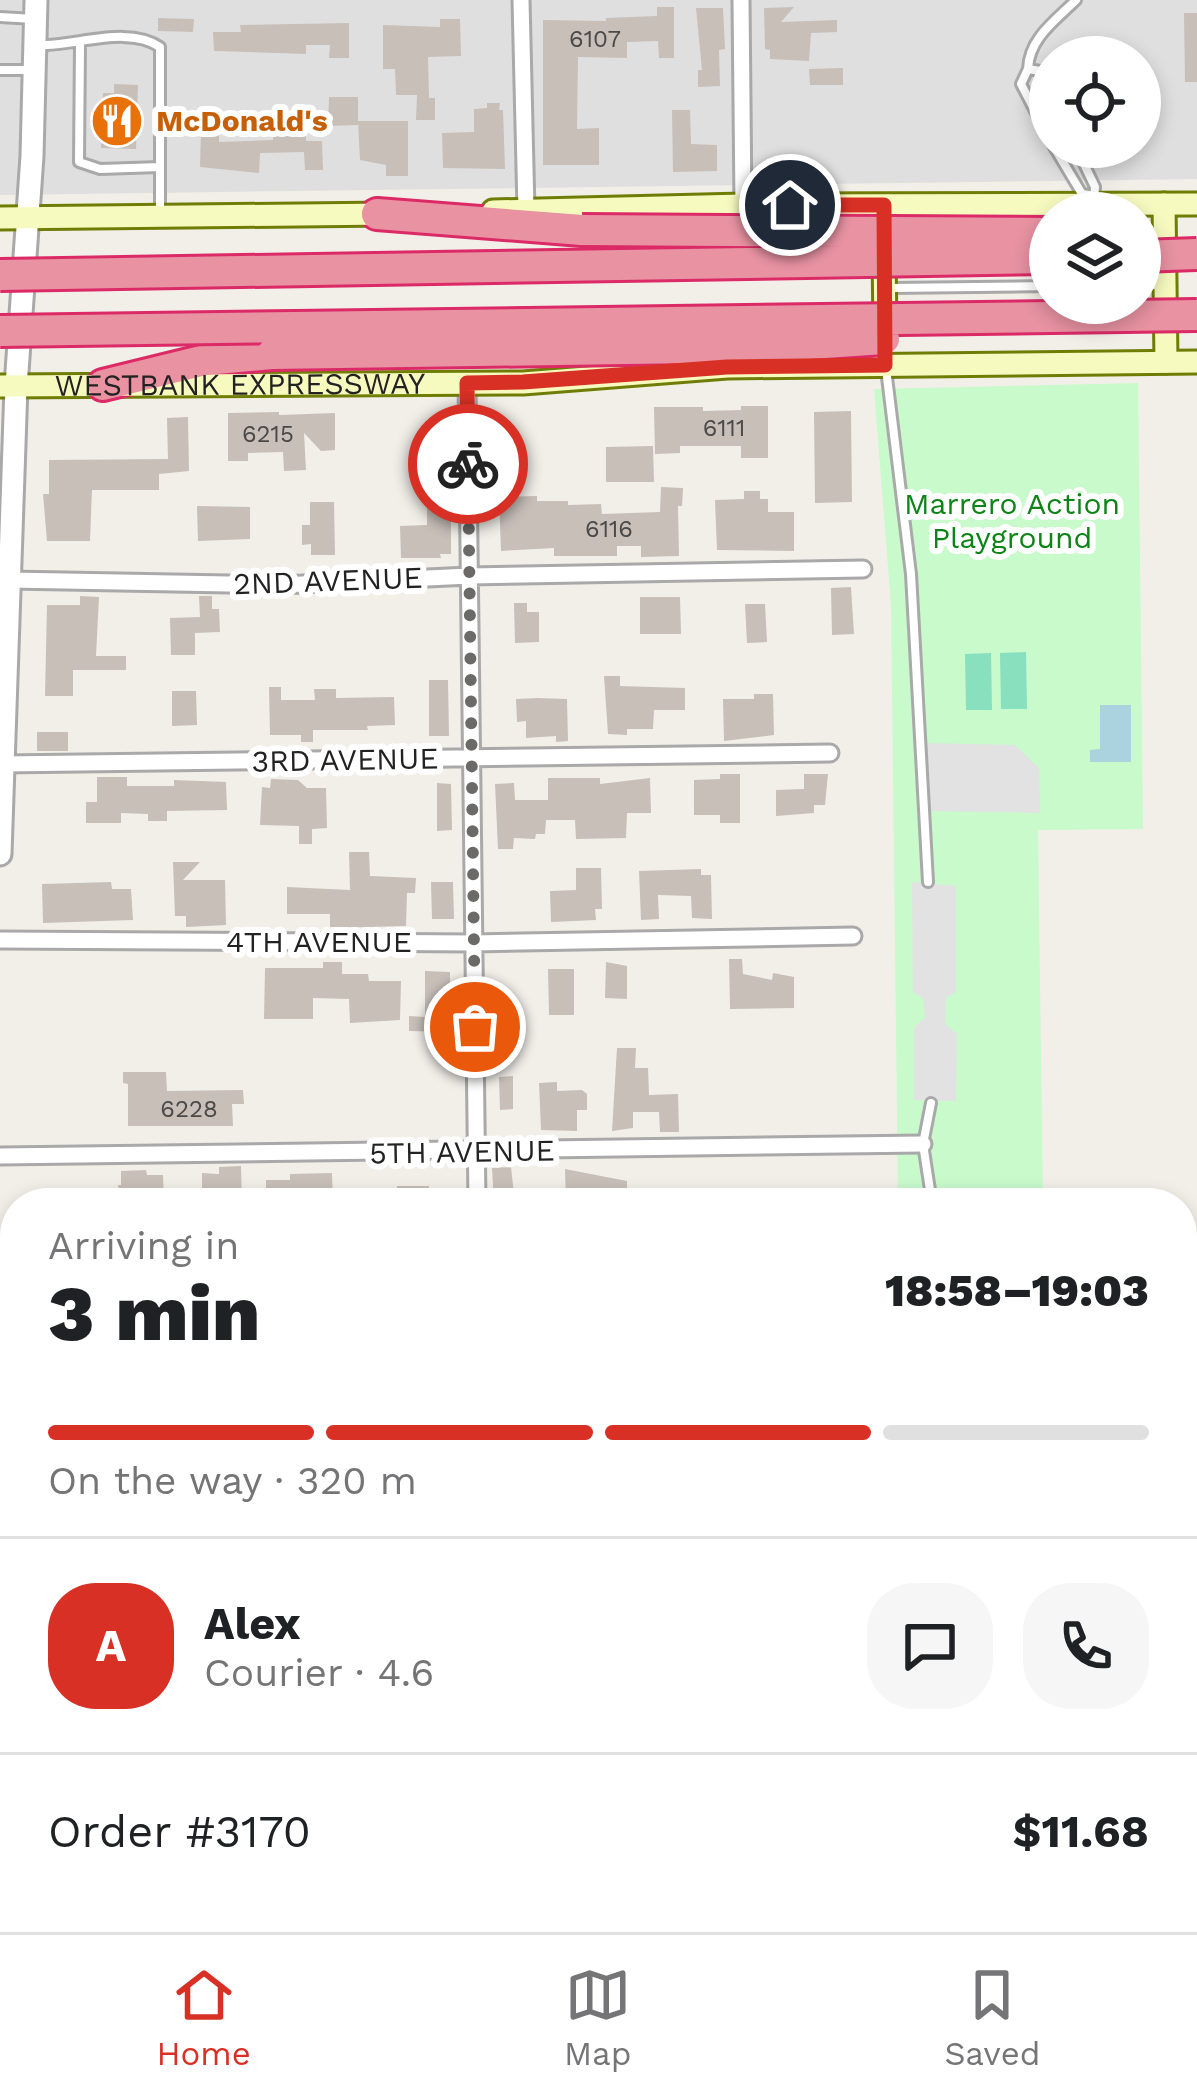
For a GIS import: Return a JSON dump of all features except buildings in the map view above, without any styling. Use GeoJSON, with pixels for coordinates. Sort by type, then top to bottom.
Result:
{"type":"FeatureCollection","features":[{"type":"Feature","properties":{"kind":"highway"},"geometry":{"type":"LineString","coordinates":[[377,214],[582,230],[1029,233]]}},
{"type":"Feature","properties":{"kind":"highway"},"geometry":{"type":"LineString","coordinates":[[1161,235],[1197,236]]}},
{"type":"Feature","properties":{"kind":"highway"},"geometry":{"type":"LineString","coordinates":[[1161,255],[1197,254]]}},
{"type":"Feature","properties":{"kind":"highway"},"geometry":{"type":"LineString","coordinates":[[0,275],[1029,258]]}},
{"type":"Feature","properties":{"kind":"highway"},"geometry":{"type":"LineString","coordinates":[[103,385],[206,360],[272,355],[765,347],[1197,316]]}},
{"type":"Feature","properties":{"kind":"highway","name":"WESTBANK EXPRESSWAY"},"geometry":{"type":"LineString","coordinates":[[0,332],[1197,316]]}},
{"type":"Feature","properties":{"kind":"main road"},"geometry":{"type":"LineString","coordinates":[[0,218],[1029,202]]}},
{"type":"Feature","properties":{"kind":"main road"},"geometry":{"type":"LineString","coordinates":[[884,205],[885,365]]}},
{"type":"Feature","properties":{"kind":"main road"},"geometry":{"type":"LineString","coordinates":[[1161,205],[1197,205]]}},
{"type":"Feature","properties":{"kind":"main road"},"geometry":{"type":"LineString","coordinates":[[1164,205],[1166,362]]}},
{"type":"Feature","properties":{"kind":"main road","name":"WESTBANK EXPRESSWAY"},"geometry":{"type":"LineString","coordinates":[[8,386],[523,382],[727,367],[1197,362]]}},
{"type":"Feature","properties":{"kind":"street"},"geometry":{"type":"LineString","coordinates":[[521,0],[526,210]]}},
{"type":"Feature","properties":{"kind":"street"},"geometry":{"type":"LineString","coordinates":[[741,0],[742,205]]}},
{"type":"Feature","properties":{"kind":"street"},"geometry":{"type":"LineString","coordinates":[[27,217],[44,158],[46,45],[39,6]]}},
{"type":"Feature","properties":{"kind":"street"},"geometry":{"type":"LineString","coordinates":[[0,854],[9,580],[8,386],[27,217],[39,6]]}},
{"type":"Feature","properties":{"kind":"street"},"geometry":{"type":"LineString","coordinates":[[467,383],[477,1188]]}},
{"type":"Feature","properties":{"kind":"street","name":"2ND AVENUE"},"geometry":{"type":"LineString","coordinates":[[9,580],[282,585],[469,576],[863,569]]}},
{"type":"Feature","properties":{"kind":"street","name":"3RD AVENUE"},"geometry":{"type":"LineString","coordinates":[[4,764],[830,753]]}},
{"type":"Feature","properties":{"kind":"street","name":"4TH AVENUE"},"geometry":{"type":"LineString","coordinates":[[0,940],[473,943],[853,936]]}},
{"type":"Feature","properties":{"kind":"street","name":"5TH AVENUE"},"geometry":{"type":"LineString","coordinates":[[0,1156],[923,1144]]}},
{"type":"Feature","properties":{"kind":"lane"},"geometry":{"type":"LineString","coordinates":[[1029,99],[1021,84],[1028,54],[1039,36],[1076,0]]}},
{"type":"Feature","properties":{"kind":"lane"},"geometry":{"type":"LineString","coordinates":[[0,17],[39,6]]}},
{"type":"Feature","properties":{"kind":"lane"},"geometry":{"type":"LineString","coordinates":[[46,45],[99,38],[149,39],[160,47],[160,216]]}},
{"type":"Feature","properties":{"kind":"lane"},"geometry":{"type":"LineString","coordinates":[[80,43],[79,162],[100,169],[160,166]]}},
{"type":"Feature","properties":{"kind":"lane"},"geometry":{"type":"LineString","coordinates":[[0,70],[34,70]]}},
{"type":"Feature","properties":{"kind":"lane"},"geometry":{"type":"LineString","coordinates":[[1161,284],[1165,284]]}},
{"type":"Feature","properties":{"kind":"lane"},"geometry":{"type":"LineString","coordinates":[[884,288],[1029,286]]}},
{"type":"Feature","properties":{"kind":"lane"},"geometry":{"type":"LineString","coordinates":[[885,365],[910,574],[928,882]]}},
{"type":"Feature","properties":{"kind":"lane"},"geometry":{"type":"LineString","coordinates":[[930,1188],[923,1144],[931,1103]]}},
{"type":"Feature","properties":{"kind":"shaded area"},"geometry":{"type":"Polygon","coordinates":[[[0,0],[1197,0],[1197,179],[0,195],[0,0]]]}},
{"type":"Feature","properties":{"kind":"shaded area"},"geometry":{"type":"Polygon","coordinates":[[[925,743],[1015,745],[1039,768],[1040,813],[929,811],[925,743]]]}},
{"type":"Feature","properties":{"kind":"shaded area"},"geometry":{"type":"Polygon","coordinates":[[[912,882],[956,886],[956,992],[946,998],[945,1024],[957,1034],[956,1101],[914,1100],[914,1027],[925,1018],[923,998],[913,992],[912,882]]]}},
{"type":"Feature","properties":{"kind":"green space","name":"Marrero Action Playground"},"geometry":{"type":"Polygon","coordinates":[[[1138,383],[1143,829],[1038,830],[1043,1188],[898,1188],[891,605],[874,389],[1138,383]]]}},
{"type":"Feature","properties":{"kind":"green space"},"geometry":{"type":"Polygon","coordinates":[[[1026,652],[1027,709],[1001,709],[1000,653],[1026,652]]]}},
{"type":"Feature","properties":{"kind":"green space"},"geometry":{"type":"Polygon","coordinates":[[[991,653],[992,710],[966,710],[965,654],[991,653]]]}},
{"type":"Feature","properties":{"kind":"water"},"geometry":{"type":"Polygon","coordinates":[[[1100,705],[1131,705],[1131,762],[1090,762],[1090,750],[1100,749],[1100,705]]]}},
{"type":"Feature","properties":{"kind":"way so far"},"geometry":{"type":"LineString","coordinates":[[468,464],[475,1027]]}},
{"type":"Feature","properties":{"kind":"place","name":"McDonald's"},"geometry":{"type":"Point","coordinates":[117,121]}},
{"type":"Feature","properties":{"kind":"route"},"geometry":{"type":"LineString","coordinates":[[468,464],[467,383],[727,367],[885,365],[884,205],[790,205]]}}]}
